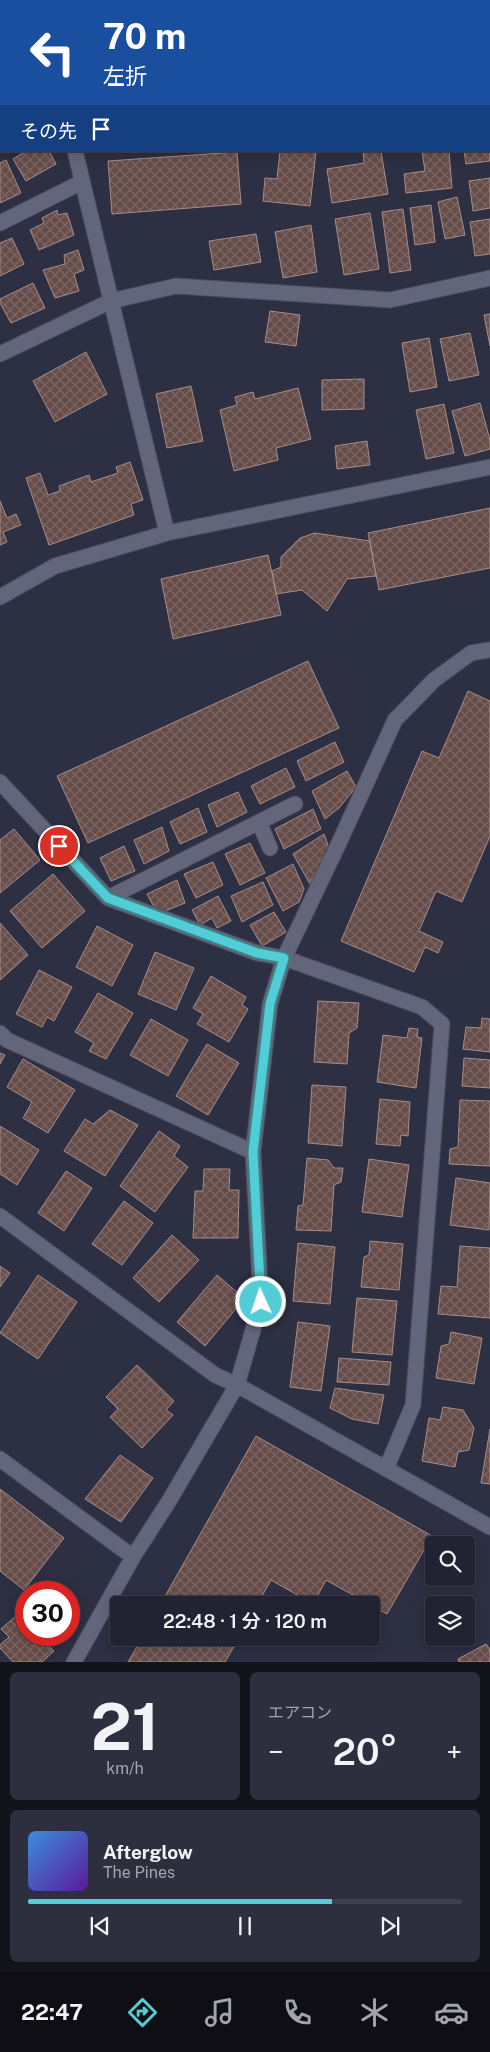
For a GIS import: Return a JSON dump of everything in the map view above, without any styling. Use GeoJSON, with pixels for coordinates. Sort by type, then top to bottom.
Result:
{"type":"FeatureCollection","features":[{"type":"Feature","properties":{"kind":"street"},"geometry":{"type":"LineString","coordinates":[[75,152],[167,533]]}},
{"type":"Feature","properties":{"kind":"street"},"geometry":{"type":"LineString","coordinates":[[0,223],[82,182]]}},
{"type":"Feature","properties":{"kind":"street"},"geometry":{"type":"LineString","coordinates":[[0,354],[111,301],[176,286],[390,300],[490,278]]}},
{"type":"Feature","properties":{"kind":"street"},"geometry":{"type":"LineString","coordinates":[[0,597],[55,566],[167,533],[490,467]]}},
{"type":"Feature","properties":{"kind":"street"},"geometry":{"type":"LineString","coordinates":[[74,1662],[133,1557],[169,1501],[237,1385],[261,1302],[253,1152],[270,1004],[284,958],[339,844],[395,720],[434,680],[471,653],[490,650]]}},
{"type":"Feature","properties":{"kind":"street"},"geometry":{"type":"LineString","coordinates":[[3,792],[108,898],[257,953],[284,958],[422,1007],[442,1024],[413,1405],[386,1469]]}},
{"type":"Feature","properties":{"kind":"street"},"geometry":{"type":"LineString","coordinates":[[108,898],[295,804]]}},
{"type":"Feature","properties":{"kind":"street"},"geometry":{"type":"LineString","coordinates":[[259,822],[270,848]]}},
{"type":"Feature","properties":{"kind":"street"},"geometry":{"type":"LineString","coordinates":[[0,1033],[6,1040],[253,1152]]}},
{"type":"Feature","properties":{"kind":"street"},"geometry":{"type":"LineString","coordinates":[[0,1216],[215,1375],[237,1385],[490,1527]]}},
{"type":"Feature","properties":{"kind":"street"},"geometry":{"type":"LineString","coordinates":[[0,1459],[133,1557]]}},
{"type":"Feature","properties":{"kind":"building"},"geometry":{"type":"Polygon","coordinates":[[[24,152],[50,152],[56,164],[26,181],[13,159],[24,152]]]}},
{"type":"Feature","properties":{"kind":"building"},"geometry":{"type":"Polygon","coordinates":[[[237,152],[241,204],[112,214],[108,161],[237,152]]]}},
{"type":"Feature","properties":{"kind":"building"},"geometry":{"type":"Polygon","coordinates":[[[280,152],[316,152],[310,206],[263,201],[265,178],[277,179],[280,152]]]}},
{"type":"Feature","properties":{"kind":"building"},"geometry":{"type":"Polygon","coordinates":[[[363,152],[381,152],[388,194],[332,203],[327,169],[364,163],[363,152]]]}},
{"type":"Feature","properties":{"kind":"building"},"geometry":{"type":"Polygon","coordinates":[[[422,152],[449,152],[452,188],[406,193],[404,174],[425,171],[422,152]]]}},
{"type":"Feature","properties":{"kind":"building"},"geometry":{"type":"Polygon","coordinates":[[[464,152],[490,152],[490,161],[466,164],[464,152]]]}},
{"type":"Feature","properties":{"kind":"building"},"geometry":{"type":"Polygon","coordinates":[[[6,160],[21,193],[0,203],[0,163],[6,160]]]}},
{"type":"Feature","properties":{"kind":"building"},"geometry":{"type":"Polygon","coordinates":[[[490,178],[490,208],[473,211],[469,181],[490,178]]]}},
{"type":"Feature","properties":{"kind":"building"},"geometry":{"type":"Polygon","coordinates":[[[457,197],[465,235],[445,239],[438,202],[457,197]]]}},
{"type":"Feature","properties":{"kind":"building"},"geometry":{"type":"Polygon","coordinates":[[[431,205],[435,242],[415,245],[410,208],[431,205]]]}},
{"type":"Feature","properties":{"kind":"building"},"geometry":{"type":"Polygon","coordinates":[[[403,209],[411,270],[390,273],[382,212],[403,209]]]}},
{"type":"Feature","properties":{"kind":"building"},"geometry":{"type":"Polygon","coordinates":[[[57,210],[58,215],[67,213],[74,235],[39,250],[30,230],[44,223],[42,218],[57,210]]]}},
{"type":"Feature","properties":{"kind":"building"},"geometry":{"type":"Polygon","coordinates":[[[370,213],[379,269],[344,275],[335,219],[370,213]]]}},
{"type":"Feature","properties":{"kind":"building"},"geometry":{"type":"Polygon","coordinates":[[[490,219],[490,254],[475,256],[470,222],[490,219]]]}},
{"type":"Feature","properties":{"kind":"building"},"geometry":{"type":"Polygon","coordinates":[[[311,225],[317,272],[283,278],[275,232],[311,225]]]}},
{"type":"Feature","properties":{"kind":"building"},"geometry":{"type":"Polygon","coordinates":[[[256,234],[261,262],[214,270],[209,241],[256,234]]]}},
{"type":"Feature","properties":{"kind":"building"},"geometry":{"type":"Polygon","coordinates":[[[12,238],[24,264],[0,276],[0,243],[12,238]]]}},
{"type":"Feature","properties":{"kind":"building"},"geometry":{"type":"Polygon","coordinates":[[[78,250],[84,270],[74,274],[79,291],[55,298],[43,270],[65,264],[64,255],[78,250]]]}},
{"type":"Feature","properties":{"kind":"building"},"geometry":{"type":"Polygon","coordinates":[[[33,283],[45,308],[11,323],[0,303],[0,299],[33,283]]]}},
{"type":"Feature","properties":{"kind":"building"},"geometry":{"type":"Polygon","coordinates":[[[270,311],[300,315],[296,346],[265,342],[270,311]]]}},
{"type":"Feature","properties":{"kind":"building"},"geometry":{"type":"Polygon","coordinates":[[[490,314],[490,346],[484,315],[490,314]]]}},
{"type":"Feature","properties":{"kind":"building"},"geometry":{"type":"Polygon","coordinates":[[[470,333],[479,375],[449,381],[440,339],[470,333]]]}},
{"type":"Feature","properties":{"kind":"building"},"geometry":{"type":"Polygon","coordinates":[[[429,338],[437,387],[410,392],[402,343],[429,338]]]}},
{"type":"Feature","properties":{"kind":"building"},"geometry":{"type":"Polygon","coordinates":[[[86,352],[107,394],[55,422],[33,381],[86,352]]]}},
{"type":"Feature","properties":{"kind":"building"},"geometry":{"type":"Polygon","coordinates":[[[364,379],[364,409],[322,410],[322,380],[364,379]]]}},
{"type":"Feature","properties":{"kind":"building"},"geometry":{"type":"Polygon","coordinates":[[[191,386],[203,441],[167,448],[156,394],[191,386]]]}},
{"type":"Feature","properties":{"kind":"building"},"geometry":{"type":"Polygon","coordinates":[[[298,388],[311,439],[276,448],[278,460],[234,471],[220,410],[237,405],[235,397],[253,392],[255,399],[298,388]]]}},
{"type":"Feature","properties":{"kind":"building"},"geometry":{"type":"Polygon","coordinates":[[[480,403],[490,440],[490,449],[465,456],[452,411],[480,403]]]}},
{"type":"Feature","properties":{"kind":"building"},"geometry":{"type":"Polygon","coordinates":[[[444,404],[454,453],[426,459],[416,410],[444,404]]]}},
{"type":"Feature","properties":{"kind":"building"},"geometry":{"type":"Polygon","coordinates":[[[367,441],[370,465],[337,469],[335,446],[367,441]]]}},
{"type":"Feature","properties":{"kind":"building"},"geometry":{"type":"Polygon","coordinates":[[[130,462],[143,500],[131,504],[134,515],[49,545],[26,478],[40,473],[48,495],[60,491],[59,486],[89,475],[91,482],[118,473],[116,467],[130,462]]]}},
{"type":"Feature","properties":{"kind":"building"},"geometry":{"type":"Polygon","coordinates":[[[0,501],[7,518],[16,514],[21,525],[3,532],[7,542],[0,545],[0,501]]]}},
{"type":"Feature","properties":{"kind":"building"},"geometry":{"type":"Polygon","coordinates":[[[490,508],[490,568],[379,590],[368,533],[490,508]]]}},
{"type":"Feature","properties":{"kind":"building"},"geometry":{"type":"Polygon","coordinates":[[[315,533],[370,541],[376,576],[347,579],[327,611],[302,590],[276,594],[272,571],[281,567],[281,557],[300,538],[315,533]]]}},
{"type":"Feature","properties":{"kind":"building"},"geometry":{"type":"Polygon","coordinates":[[[268,555],[281,615],[173,639],[161,579],[268,555]]]}},
{"type":"Feature","properties":{"kind":"building"},"geometry":{"type":"Polygon","coordinates":[[[308,661],[339,728],[88,843],[57,776],[308,661]]]}},
{"type":"Feature","properties":{"kind":"building"},"geometry":{"type":"Polygon","coordinates":[[[468,691],[490,701],[490,836],[462,902],[436,891],[419,931],[443,942],[438,953],[425,947],[414,972],[341,941],[422,751],[439,758],[468,691]]]}},
{"type":"Feature","properties":{"kind":"building"},"geometry":{"type":"Polygon","coordinates":[[[335,742],[344,762],[306,781],[297,761],[335,742]]]}},
{"type":"Feature","properties":{"kind":"building"},"geometry":{"type":"Polygon","coordinates":[[[286,768],[295,787],[260,804],[251,786],[286,768]]]}},
{"type":"Feature","properties":{"kind":"building"},"geometry":{"type":"Polygon","coordinates":[[[347,771],[356,787],[339,808],[325,819],[312,791],[347,771]]]}},
{"type":"Feature","properties":{"kind":"building"},"geometry":{"type":"Polygon","coordinates":[[[238,792],[247,812],[217,827],[208,805],[238,792]]]}},
{"type":"Feature","properties":{"kind":"building"},"geometry":{"type":"Polygon","coordinates":[[[198,808],[207,832],[180,844],[170,822],[198,808]]]}},
{"type":"Feature","properties":{"kind":"building"},"geometry":{"type":"Polygon","coordinates":[[[313,809],[321,829],[284,849],[275,829],[313,809]]]}},
{"type":"Feature","properties":{"kind":"building"},"geometry":{"type":"Polygon","coordinates":[[[162,827],[169,851],[144,864],[134,840],[162,827]]]}},
{"type":"Feature","properties":{"kind":"building"},"geometry":{"type":"Polygon","coordinates":[[[14,829],[40,860],[0,893],[0,840],[14,829]]]}},
{"type":"Feature","properties":{"kind":"building"},"geometry":{"type":"Polygon","coordinates":[[[324,834],[329,848],[310,884],[293,854],[324,834]]]}},
{"type":"Feature","properties":{"kind":"building"},"geometry":{"type":"Polygon","coordinates":[[[250,843],[265,873],[240,885],[225,854],[250,843]]]}},
{"type":"Feature","properties":{"kind":"building"},"geometry":{"type":"Polygon","coordinates":[[[124,846],[135,871],[111,881],[100,858],[124,846]]]}},
{"type":"Feature","properties":{"kind":"building"},"geometry":{"type":"Polygon","coordinates":[[[213,862],[223,885],[196,898],[184,874],[213,862]]]}},
{"type":"Feature","properties":{"kind":"building"},"geometry":{"type":"Polygon","coordinates":[[[293,864],[304,889],[299,902],[283,911],[266,878],[293,864]]]}},
{"type":"Feature","properties":{"kind":"building"},"geometry":{"type":"Polygon","coordinates":[[[53,874],[85,911],[42,948],[10,911],[53,874]]]}},
{"type":"Feature","properties":{"kind":"building"},"geometry":{"type":"Polygon","coordinates":[[[177,880],[185,903],[165,911],[154,907],[147,894],[177,880]]]}},
{"type":"Feature","properties":{"kind":"building"},"geometry":{"type":"Polygon","coordinates":[[[263,882],[273,905],[242,922],[231,896],[263,882]]]}},
{"type":"Feature","properties":{"kind":"building"},"geometry":{"type":"Polygon","coordinates":[[[218,896],[231,921],[217,928],[212,918],[200,925],[192,910],[218,896]]]}},
{"type":"Feature","properties":{"kind":"building"},"geometry":{"type":"Polygon","coordinates":[[[274,912],[286,932],[262,946],[250,925],[274,912]]]}},
{"type":"Feature","properties":{"kind":"building"},"geometry":{"type":"Polygon","coordinates":[[[0,923],[28,955],[0,980],[0,923]]]}},
{"type":"Feature","properties":{"kind":"building"},"geometry":{"type":"Polygon","coordinates":[[[97,926],[133,945],[112,986],[76,967],[97,926]]]}},
{"type":"Feature","properties":{"kind":"building"},"geometry":{"type":"Polygon","coordinates":[[[155,952],[194,968],[176,1010],[138,994],[155,952]]]}},
{"type":"Feature","properties":{"kind":"building"},"geometry":{"type":"Polygon","coordinates":[[[39,970],[72,987],[54,1021],[47,1017],[42,1027],[16,1014],[39,970]]]}},
{"type":"Feature","properties":{"kind":"building"},"geometry":{"type":"Polygon","coordinates":[[[211,976],[246,997],[242,1005],[248,1009],[229,1042],[197,1024],[203,1014],[193,1008],[211,976]]]}},
{"type":"Feature","properties":{"kind":"building"},"geometry":{"type":"Polygon","coordinates":[[[98,993],[133,1013],[106,1059],[89,1051],[94,1043],[75,1032],[98,993]]]}},
{"type":"Feature","properties":{"kind":"building"},"geometry":{"type":"Polygon","coordinates":[[[318,1001],[359,1003],[357,1028],[349,1033],[347,1064],[314,1062],[318,1001]]]}},
{"type":"Feature","properties":{"kind":"building"},"geometry":{"type":"Polygon","coordinates":[[[482,1018],[490,1019],[490,1052],[463,1049],[466,1027],[481,1028],[482,1018]]]}},
{"type":"Feature","properties":{"kind":"building"},"geometry":{"type":"Polygon","coordinates":[[[151,1019],[188,1040],[168,1076],[130,1055],[151,1019]]]}},
{"type":"Feature","properties":{"kind":"building"},"geometry":{"type":"Polygon","coordinates":[[[409,1028],[418,1029],[417,1037],[422,1038],[416,1088],[377,1082],[383,1035],[407,1038],[409,1028]]]}},
{"type":"Feature","properties":{"kind":"building"},"geometry":{"type":"Polygon","coordinates":[[[207,1044],[239,1063],[208,1115],[176,1096],[207,1044]]]}},
{"type":"Feature","properties":{"kind":"building"},"geometry":{"type":"Polygon","coordinates":[[[0,1053],[5,1055],[0,1064],[0,1053]]]}},
{"type":"Feature","properties":{"kind":"building"},"geometry":{"type":"Polygon","coordinates":[[[464,1058],[490,1060],[490,1088],[462,1086],[464,1058]]]}},
{"type":"Feature","properties":{"kind":"building"},"geometry":{"type":"Polygon","coordinates":[[[23,1059],[75,1090],[48,1133],[23,1118],[32,1102],[7,1087],[23,1059]]]}},
{"type":"Feature","properties":{"kind":"building"},"geometry":{"type":"Polygon","coordinates":[[[312,1085],[346,1087],[342,1146],[308,1143],[312,1085]]]}},
{"type":"Feature","properties":{"kind":"building"},"geometry":{"type":"Polygon","coordinates":[[[380,1099],[410,1102],[408,1136],[401,1135],[400,1146],[376,1144],[380,1099]]]}},
{"type":"Feature","properties":{"kind":"building"},"geometry":{"type":"Polygon","coordinates":[[[460,1100],[490,1101],[490,1166],[449,1164],[450,1149],[458,1147],[460,1100]]]}},
{"type":"Feature","properties":{"kind":"building"},"geometry":{"type":"Polygon","coordinates":[[[110,1110],[138,1125],[105,1176],[64,1151],[85,1119],[93,1124],[110,1110]]]}},
{"type":"Feature","properties":{"kind":"building"},"geometry":{"type":"Polygon","coordinates":[[[0,1126],[39,1150],[17,1185],[0,1174],[0,1126]]]}},
{"type":"Feature","properties":{"kind":"building"},"geometry":{"type":"Polygon","coordinates":[[[159,1131],[180,1146],[174,1156],[188,1167],[155,1212],[120,1186],[159,1131]]]}},
{"type":"Feature","properties":{"kind":"building"},"geometry":{"type":"Polygon","coordinates":[[[307,1158],[328,1160],[334,1168],[343,1168],[341,1182],[334,1185],[331,1231],[296,1230],[298,1206],[303,1205],[307,1158]]]}},
{"type":"Feature","properties":{"kind":"building"},"geometry":{"type":"Polygon","coordinates":[[[369,1159],[409,1165],[402,1217],[362,1212],[369,1159]]]}},
{"type":"Feature","properties":{"kind":"building"},"geometry":{"type":"Polygon","coordinates":[[[204,1169],[230,1169],[229,1190],[239,1190],[238,1238],[193,1238],[195,1191],[203,1191],[204,1169]]]}},
{"type":"Feature","properties":{"kind":"building"},"geometry":{"type":"Polygon","coordinates":[[[66,1171],[92,1188],[64,1231],[38,1213],[66,1171]]]}},
{"type":"Feature","properties":{"kind":"building"},"geometry":{"type":"Polygon","coordinates":[[[456,1178],[490,1183],[489,1230],[450,1225],[456,1178]]]}},
{"type":"Feature","properties":{"kind":"building"},"geometry":{"type":"Polygon","coordinates":[[[124,1201],[153,1223],[122,1265],[92,1244],[124,1201]]]}},
{"type":"Feature","properties":{"kind":"building"},"geometry":{"type":"Polygon","coordinates":[[[172,1235],[199,1260],[159,1302],[133,1278],[172,1235]]]}},
{"type":"Feature","properties":{"kind":"building"},"geometry":{"type":"Polygon","coordinates":[[[370,1241],[403,1244],[399,1290],[361,1287],[364,1257],[369,1255],[370,1241]]]}},
{"type":"Feature","properties":{"kind":"building"},"geometry":{"type":"Polygon","coordinates":[[[298,1243],[335,1247],[330,1304],[293,1301],[298,1243]]]}},
{"type":"Feature","properties":{"kind":"building"},"geometry":{"type":"Polygon","coordinates":[[[460,1246],[490,1248],[490,1318],[438,1314],[441,1286],[457,1287],[460,1246]]]}},
{"type":"Feature","properties":{"kind":"building"},"geometry":{"type":"Polygon","coordinates":[[[0,1266],[10,1273],[0,1287],[0,1266]]]}},
{"type":"Feature","properties":{"kind":"building"},"geometry":{"type":"Polygon","coordinates":[[[38,1275],[77,1302],[38,1359],[0,1333],[38,1275]]]}},
{"type":"Feature","properties":{"kind":"building"},"geometry":{"type":"Polygon","coordinates":[[[217,1275],[238,1293],[233,1300],[239,1305],[205,1346],[177,1322],[217,1275]]]}},
{"type":"Feature","properties":{"kind":"building"},"geometry":{"type":"Polygon","coordinates":[[[357,1298],[397,1301],[392,1355],[352,1352],[357,1298]]]}},
{"type":"Feature","properties":{"kind":"building"},"geometry":{"type":"Polygon","coordinates":[[[298,1322],[330,1326],[321,1391],[290,1387],[298,1322]]]}},
{"type":"Feature","properties":{"kind":"building"},"geometry":{"type":"Polygon","coordinates":[[[451,1332],[482,1338],[474,1384],[436,1378],[441,1346],[449,1344],[451,1332]]]}},
{"type":"Feature","properties":{"kind":"building"},"geometry":{"type":"Polygon","coordinates":[[[339,1358],[391,1362],[389,1385],[337,1382],[339,1358]]]}},
{"type":"Feature","properties":{"kind":"building"},"geometry":{"type":"Polygon","coordinates":[[[137,1365],[174,1401],[166,1410],[173,1415],[142,1448],[110,1417],[118,1409],[106,1397],[137,1365]]]}},
{"type":"Feature","properties":{"kind":"building"},"geometry":{"type":"Polygon","coordinates":[[[335,1388],[384,1395],[378,1424],[352,1419],[330,1408],[335,1388]]]}},
{"type":"Feature","properties":{"kind":"building"},"geometry":{"type":"Polygon","coordinates":[[[443,1407],[463,1410],[474,1428],[469,1450],[458,1452],[455,1467],[422,1461],[429,1418],[440,1420],[443,1407]]]}},
{"type":"Feature","properties":{"kind":"building"},"geometry":{"type":"Polygon","coordinates":[[[490,1429],[490,1484],[481,1483],[490,1429]]]}},
{"type":"Feature","properties":{"kind":"building"},"geometry":{"type":"Polygon","coordinates":[[[256,1436],[432,1536],[425,1536],[425,1548],[387,1614],[380,1610],[380,1596],[355,1596],[326,1580],[317,1596],[299,1596],[271,1580],[262,1596],[165,1596],[256,1436]]]}},
{"type":"Feature","properties":{"kind":"building"},"geometry":{"type":"Polygon","coordinates":[[[120,1455],[153,1478],[121,1522],[85,1499],[120,1455]]]}},
{"type":"Feature","properties":{"kind":"building"},"geometry":{"type":"Polygon","coordinates":[[[0,1489],[64,1538],[31,1581],[15,1581],[15,1583],[0,1571],[0,1489]]]}},
{"type":"Feature","properties":{"kind":"building"},"geometry":{"type":"Polygon","coordinates":[[[15,1617],[15,1646],[49,1646],[54,1651],[42,1662],[13,1662],[0,1648],[0,1645],[9,1637],[1,1629],[15,1617]]]}},
{"type":"Feature","properties":{"kind":"building"},"geometry":{"type":"Polygon","coordinates":[[[486,1644],[490,1650],[490,1662],[459,1662],[458,1659],[486,1644]]]}},
{"type":"Feature","properties":{"kind":"building"},"geometry":{"type":"Polygon","coordinates":[[[137,1646],[234,1646],[225,1662],[128,1662],[137,1646]]]}},
{"type":"Feature","properties":{"kind":"route"},"geometry":{"type":"LineString","coordinates":[[59,846],[108,898],[257,953],[284,958],[270,1004],[253,1152],[261,1302]]}}]}
